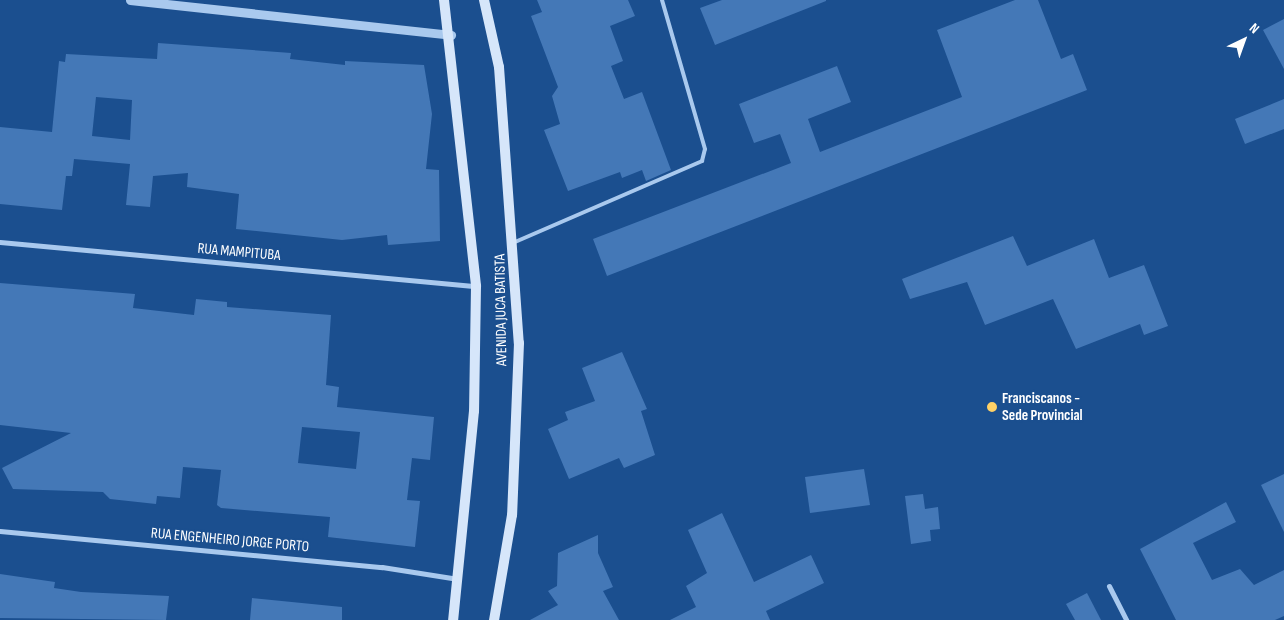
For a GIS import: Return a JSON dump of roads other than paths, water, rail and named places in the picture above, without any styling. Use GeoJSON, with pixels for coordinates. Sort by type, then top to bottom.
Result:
{"type":"FeatureCollection","features":[{"type":"Feature","properties":{"kind":"main road","name":"AVENIDA JUCA BATISTA"},"geometry":{"type":"LineString","coordinates":[[444,0],[451,35],[476,286],[474,411],[453,620]]}},
{"type":"Feature","properties":{"kind":"main road","name":"AVENIDA JUCA BATISTA"},"geometry":{"type":"LineString","coordinates":[[484,0],[499,68],[515,242],[519,344],[512,516],[494,620]]}},
{"type":"Feature","properties":{"kind":"street"},"geometry":{"type":"LineString","coordinates":[[130,0],[451,35]]}},
{"type":"Feature","properties":{"kind":"street","name":"RUA MAMPITUBA"},"geometry":{"type":"LineString","coordinates":[[0,242],[476,286]]}},
{"type":"Feature","properties":{"kind":"street","name":"RUA ENGENHEIRO JORGE PORTO"},"geometry":{"type":"LineString","coordinates":[[0,531],[382,567],[458,579]]}},
{"type":"Feature","properties":{"kind":"street"},"geometry":{"type":"LineString","coordinates":[[1108,586],[1126,620]]}},
{"type":"Feature","properties":{"kind":"lane"},"geometry":{"type":"LineString","coordinates":[[515,242],[702,161],[705,149],[662,0]]}},
{"type":"Feature","properties":{"kind":"place","name":"Franciscanos - Sede Provincial"},"geometry":{"type":"Point","coordinates":[992,407]}}]}
